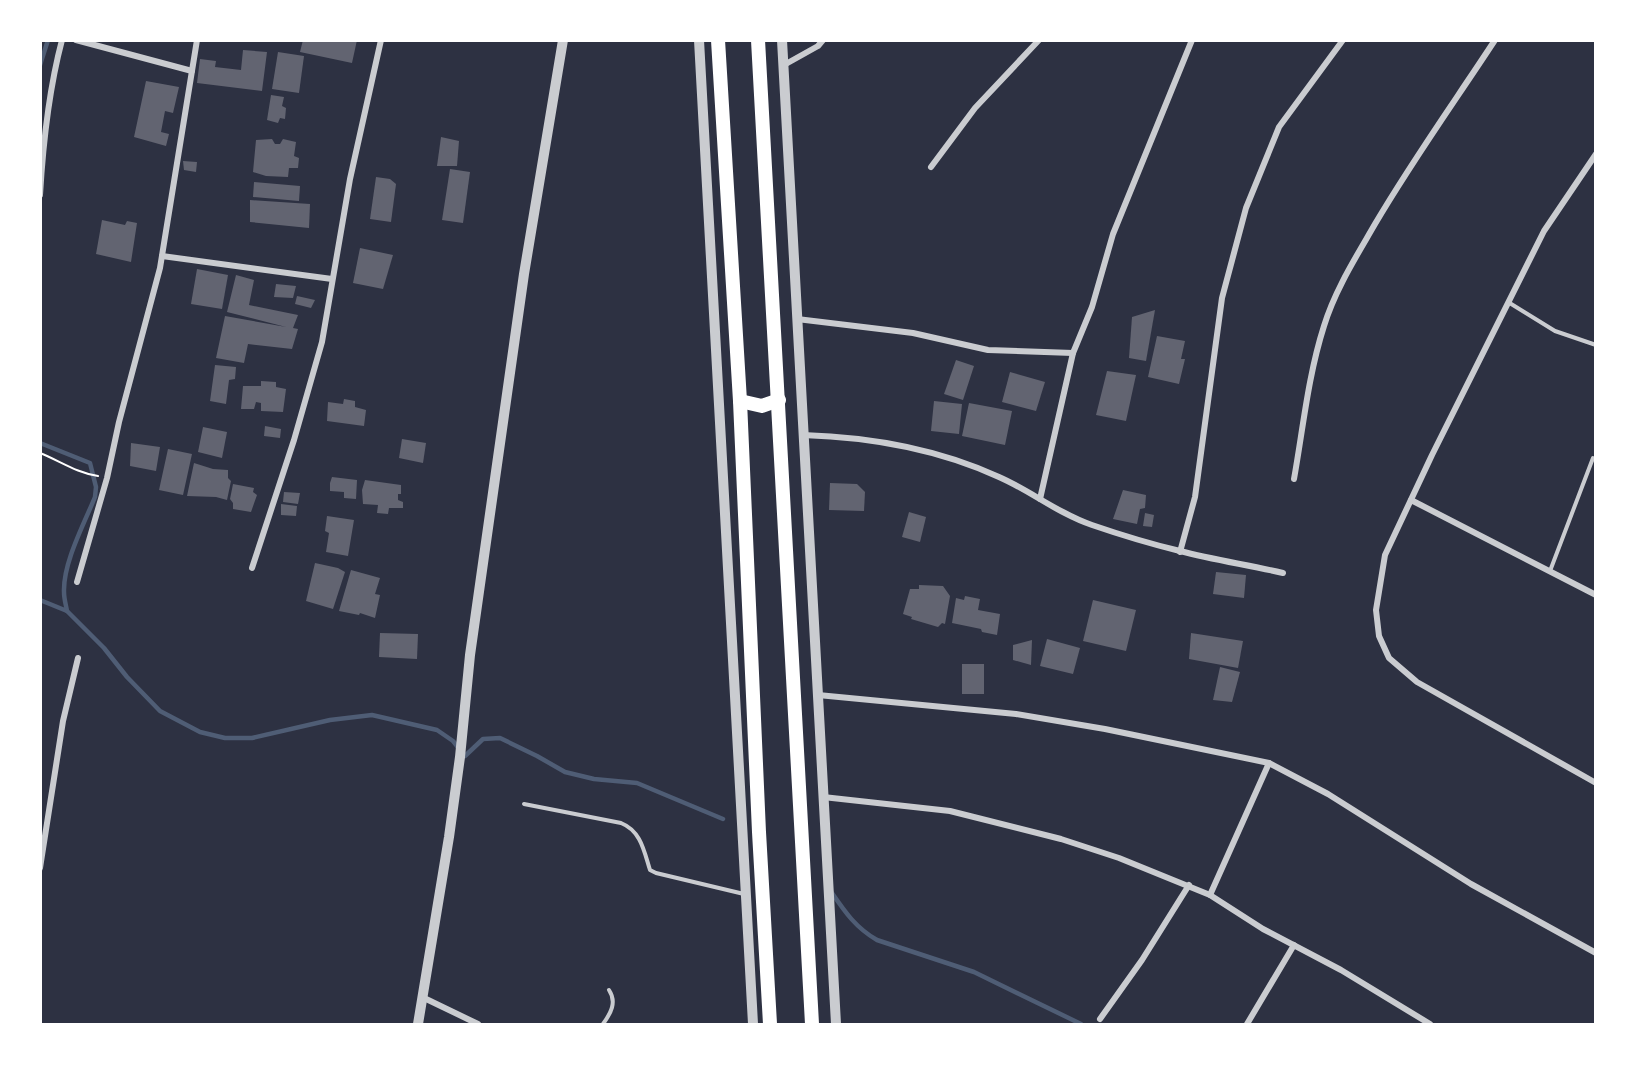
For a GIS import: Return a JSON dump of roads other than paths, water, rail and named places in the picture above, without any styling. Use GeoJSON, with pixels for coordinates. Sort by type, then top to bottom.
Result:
{"type":"FeatureCollection","features":[{"type":"Feature","properties":{"kind":"main road"},"geometry":{"type":"LineString","coordinates":[[718,40],[740,401],[770,1024]]}},
{"type":"Feature","properties":{"kind":"main road"},"geometry":{"type":"LineString","coordinates":[[759,40],[812,1024]]}},
{"type":"Feature","properties":{"kind":"main road"},"geometry":{"type":"LineString","coordinates":[[740,401],[762,406],[779,400]]}},
{"type":"Feature","properties":{"kind":"street"},"geometry":{"type":"LineString","coordinates":[[40,195],[55,68],[62,40]]}},
{"type":"Feature","properties":{"kind":"street"},"geometry":{"type":"LineString","coordinates":[[76,40],[192,71]]}},
{"type":"Feature","properties":{"kind":"street"},"geometry":{"type":"LineString","coordinates":[[77,582],[107,478],[119,422],[162,256],[197,40]]}},
{"type":"Feature","properties":{"kind":"street"},"geometry":{"type":"LineString","coordinates":[[252,568],[294,440],[322,342],[350,179],[381,40]]}},
{"type":"Feature","properties":{"kind":"street"},"geometry":{"type":"LineString","coordinates":[[418,1024],[449,837],[470,655],[524,274],[563,40]]}},
{"type":"Feature","properties":{"kind":"street"},"geometry":{"type":"LineString","coordinates":[[699,40],[753,1024]]}},
{"type":"Feature","properties":{"kind":"street"},"geometry":{"type":"LineString","coordinates":[[782,40],[836,1024]]}},
{"type":"Feature","properties":{"kind":"street"},"geometry":{"type":"LineString","coordinates":[[784,65],[818,46],[823,40]]}},
{"type":"Feature","properties":{"kind":"street"},"geometry":{"type":"LineString","coordinates":[[930,167],[975,108],[1039,40]]}},
{"type":"Feature","properties":{"kind":"street"},"geometry":{"type":"LineString","coordinates":[[1040,499],[1073,353],[1092,307],[1113,234],[1192,40]]}},
{"type":"Feature","properties":{"kind":"street"},"geometry":{"type":"LineString","coordinates":[[1180,552],[1195,497],[1222,298],[1246,208],[1279,127],[1343,40]]}},
{"type":"Feature","properties":{"kind":"street"},"geometry":{"type":"LineString","coordinates":[[1294,479],[1315,361],[1324,325],[1335,298],[1353,261],[1393,195],[1495,40]]}},
{"type":"Feature","properties":{"kind":"street"},"geometry":{"type":"LineString","coordinates":[[1596,154],[1544,231],[1411,500],[1385,555],[1376,610],[1379,636],[1389,657],[1416,681],[1596,783]]}},
{"type":"Feature","properties":{"kind":"street"},"geometry":{"type":"LineString","coordinates":[[162,256],[332,279]]}},
{"type":"Feature","properties":{"kind":"street"},"geometry":{"type":"LineString","coordinates":[[797,319],[914,333],[988,350],[1073,353]]}},
{"type":"Feature","properties":{"kind":"street"},"geometry":{"type":"LineString","coordinates":[[803,435],[837,436],[900,445],[954,460],[988,472],[1065,514],[1091,525],[1180,552],[1283,573]]}},
{"type":"Feature","properties":{"kind":"street"},"geometry":{"type":"LineString","coordinates":[[1411,500],[1596,595]]}},
{"type":"Feature","properties":{"kind":"street"},"geometry":{"type":"LineString","coordinates":[[40,868],[63,721],[78,658]]}},
{"type":"Feature","properties":{"kind":"street"},"geometry":{"type":"LineString","coordinates":[[818,695],[1016,714],[1105,729],[1269,763],[1320,789],[1471,884],[1596,953]]}},
{"type":"Feature","properties":{"kind":"street"},"geometry":{"type":"LineString","coordinates":[[1210,895],[1269,763]]}},
{"type":"Feature","properties":{"kind":"street"},"geometry":{"type":"LineString","coordinates":[[823,797],[961,814],[1061,839],[1119,858],[1210,895],[1263,929],[1341,970],[1430,1024]]}},
{"type":"Feature","properties":{"kind":"street"},"geometry":{"type":"LineString","coordinates":[[1100,1019],[1142,960],[1189,885]]}},
{"type":"Feature","properties":{"kind":"street"},"geometry":{"type":"LineString","coordinates":[[1247,1024],[1293,945]]}},
{"type":"Feature","properties":{"kind":"street"},"geometry":{"type":"LineString","coordinates":[[422,997],[478,1024]]}},
{"type":"Feature","properties":{"kind":"lane"},"geometry":{"type":"LineString","coordinates":[[1508,301],[1555,331],[1596,345]]}},
{"type":"Feature","properties":{"kind":"lane"},"geometry":{"type":"LineString","coordinates":[[1549,572],[1593,458]]}},
{"type":"Feature","properties":{"kind":"lane"},"geometry":{"type":"LineString","coordinates":[[524,804],[621,823],[637,834],[650,870],[745,894]]}},
{"type":"Feature","properties":{"kind":"lane"},"geometry":{"type":"LineString","coordinates":[[603,1024],[614,1003],[614,997],[609,990]]}},
{"type":"Feature","properties":{"kind":"waterway"},"geometry":{"type":"LineString","coordinates":[[40,65],[48,40]]}},
{"type":"Feature","properties":{"kind":"waterway"},"geometry":{"type":"LineString","coordinates":[[40,443],[90,463],[96,487],[95,497],[67,569],[64,592],[67,611]]}},
{"type":"Feature","properties":{"kind":"waterway"},"geometry":{"type":"LineString","coordinates":[[40,600],[67,611],[104,648],[127,677],[160,711],[200,732],[225,738],[252,738],[330,720],[372,715],[437,730],[453,741],[465,756],[483,739],[500,738],[565,772],[594,779],[637,783],[723,819]]}},
{"type":"Feature","properties":{"kind":"waterway"},"geometry":{"type":"LineString","coordinates":[[832,893],[857,925],[877,940],[974,972],[1081,1024]]}}]}
